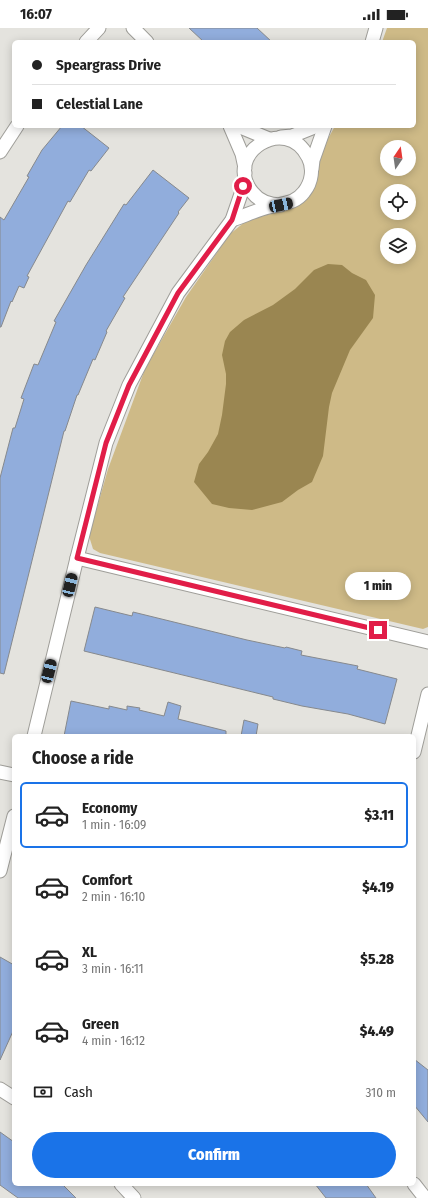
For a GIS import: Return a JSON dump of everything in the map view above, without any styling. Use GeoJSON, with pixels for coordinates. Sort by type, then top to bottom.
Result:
{"type":"FeatureCollection","features":[{"type":"Feature","properties":{"kind":"street"},"geometry":{"type":"LineString","coordinates":[[88,40],[99,28]]}},
{"type":"Feature","properties":{"kind":"street"},"geometry":{"type":"LineString","coordinates":[[133,28],[145,40]]}},
{"type":"Feature","properties":{"kind":"street"},"geometry":{"type":"LineString","coordinates":[[373,40],[376,28]]}},
{"type":"Feature","properties":{"kind":"street"},"geometry":{"type":"LineString","coordinates":[[0,152],[16,128]]}},
{"type":"Feature","properties":{"kind":"street"},"geometry":{"type":"LineString","coordinates":[[231,128],[242,154],[247,184],[257,198],[267,203],[281,205]]}},
{"type":"Feature","properties":{"kind":"street"},"geometry":{"type":"LineString","coordinates":[[243,128],[273,139],[292,141],[301,147],[310,161],[311,172]]}},
{"type":"Feature","properties":{"kind":"street"},"geometry":{"type":"LineString","coordinates":[[34,734],[106,443],[129,385],[178,293],[232,220],[243,188],[248,157],[255,148],[273,139],[292,136],[312,128]]}},
{"type":"Feature","properties":{"kind":"street"},"geometry":{"type":"LineString","coordinates":[[232,220],[270,206],[281,205],[295,200],[304,193],[309,184],[313,160],[323,128]]}},
{"type":"Feature","properties":{"kind":"street"},"geometry":{"type":"LineString","coordinates":[[77,558],[428,642]]}},
{"type":"Feature","properties":{"kind":"street"},"geometry":{"type":"LineString","coordinates":[[416,744],[428,694]]}},
{"type":"Feature","properties":{"kind":"street"},"geometry":{"type":"LineString","coordinates":[[0,772],[12,775]]}},
{"type":"Feature","properties":{"kind":"street"},"geometry":{"type":"LineString","coordinates":[[0,871],[12,824]]}},
{"type":"Feature","properties":{"kind":"street"},"geometry":{"type":"LineString","coordinates":[[0,1089],[12,1097]]}},
{"type":"Feature","properties":{"kind":"street"},"geometry":{"type":"LineString","coordinates":[[123,1186],[134,1198]]}},
{"type":"Feature","properties":{"kind":"street"},"geometry":{"type":"LineString","coordinates":[[416,1186],[425,1198]]}},
{"type":"Feature","properties":{"kind":"shaded area"},"geometry":{"type":"Polygon","coordinates":[[[387,28],[428,28],[428,627],[423,629],[100,553],[93,549],[89,536],[108,469],[145,369],[186,297],[230,234],[251,217],[296,206],[310,195],[315,187],[320,153],[334,128],[416,128],[416,40],[383,40],[387,28]]]}},
{"type":"Feature","properties":{"kind":"shaded area"},"geometry":{"type":"Polygon","coordinates":[[[328,264],[342,265],[352,273],[366,280],[375,295],[373,318],[350,350],[332,393],[323,456],[312,482],[282,502],[252,510],[229,508],[212,504],[194,482],[199,464],[218,434],[226,384],[226,374],[222,355],[225,341],[230,332],[244,320],[273,305],[295,289],[314,270],[328,264]]]}},
{"type":"Feature","properties":{"kind":"building"},"geometry":{"type":"Polygon","coordinates":[[[189,28],[257,28],[270,40],[202,40],[189,28]]]}},
{"type":"Feature","properties":{"kind":"building"},"geometry":{"type":"Polygon","coordinates":[[[60,128],[84,128],[109,148],[91,171],[89,170],[70,202],[68,201],[27,276],[29,277],[24,288],[19,286],[0,327],[0,217],[4,220],[29,177],[27,176],[42,150],[60,128]]]}},
{"type":"Feature","properties":{"kind":"building"},"geometry":{"type":"Polygon","coordinates":[[[153,170],[189,198],[178,212],[179,213],[123,297],[125,298],[106,331],[107,332],[95,360],[93,359],[77,395],[64,431],[4,674],[0,673],[0,478],[13,428],[15,428],[24,399],[21,398],[34,364],[38,365],[56,322],[54,321],[86,265],[124,204],[126,205],[153,170]]]}},
{"type":"Feature","properties":{"kind":"building"},"geometry":{"type":"Polygon","coordinates":[[[95,607],[132,616],[133,612],[247,640],[286,647],[302,651],[301,655],[358,666],[357,669],[397,679],[385,724],[348,714],[273,699],[273,697],[84,651],[95,607]]]}},
{"type":"Feature","properties":{"kind":"building"},"geometry":{"type":"Polygon","coordinates":[[[71,701],[109,709],[109,706],[127,710],[127,706],[140,708],[139,710],[164,716],[168,702],[181,706],[178,719],[226,731],[226,734],[64,734],[71,701]]]}},
{"type":"Feature","properties":{"kind":"building"},"geometry":{"type":"Polygon","coordinates":[[[244,720],[258,724],[256,734],[241,734],[244,720]]]}},
{"type":"Feature","properties":{"kind":"building"},"geometry":{"type":"Polygon","coordinates":[[[0,957],[12,964],[12,1033],[0,1060],[0,957]]]}},
{"type":"Feature","properties":{"kind":"building"},"geometry":{"type":"Polygon","coordinates":[[[416,1061],[428,1070],[428,1122],[416,1107],[416,1061]]]}},
{"type":"Feature","properties":{"kind":"building"},"geometry":{"type":"Polygon","coordinates":[[[0,1132],[12,1141],[12,1186],[64,1186],[76,1198],[18,1198],[0,1185],[0,1132]]]}},
{"type":"Feature","properties":{"kind":"building"},"geometry":{"type":"Polygon","coordinates":[[[317,1186],[367,1186],[376,1198],[326,1198],[317,1186]]]}},
{"type":"Feature","properties":{"kind":"route"},"geometry":{"type":"LineString","coordinates":[[243,186],[232,220],[178,293],[129,385],[106,443],[77,558],[378,630]]}}]}
